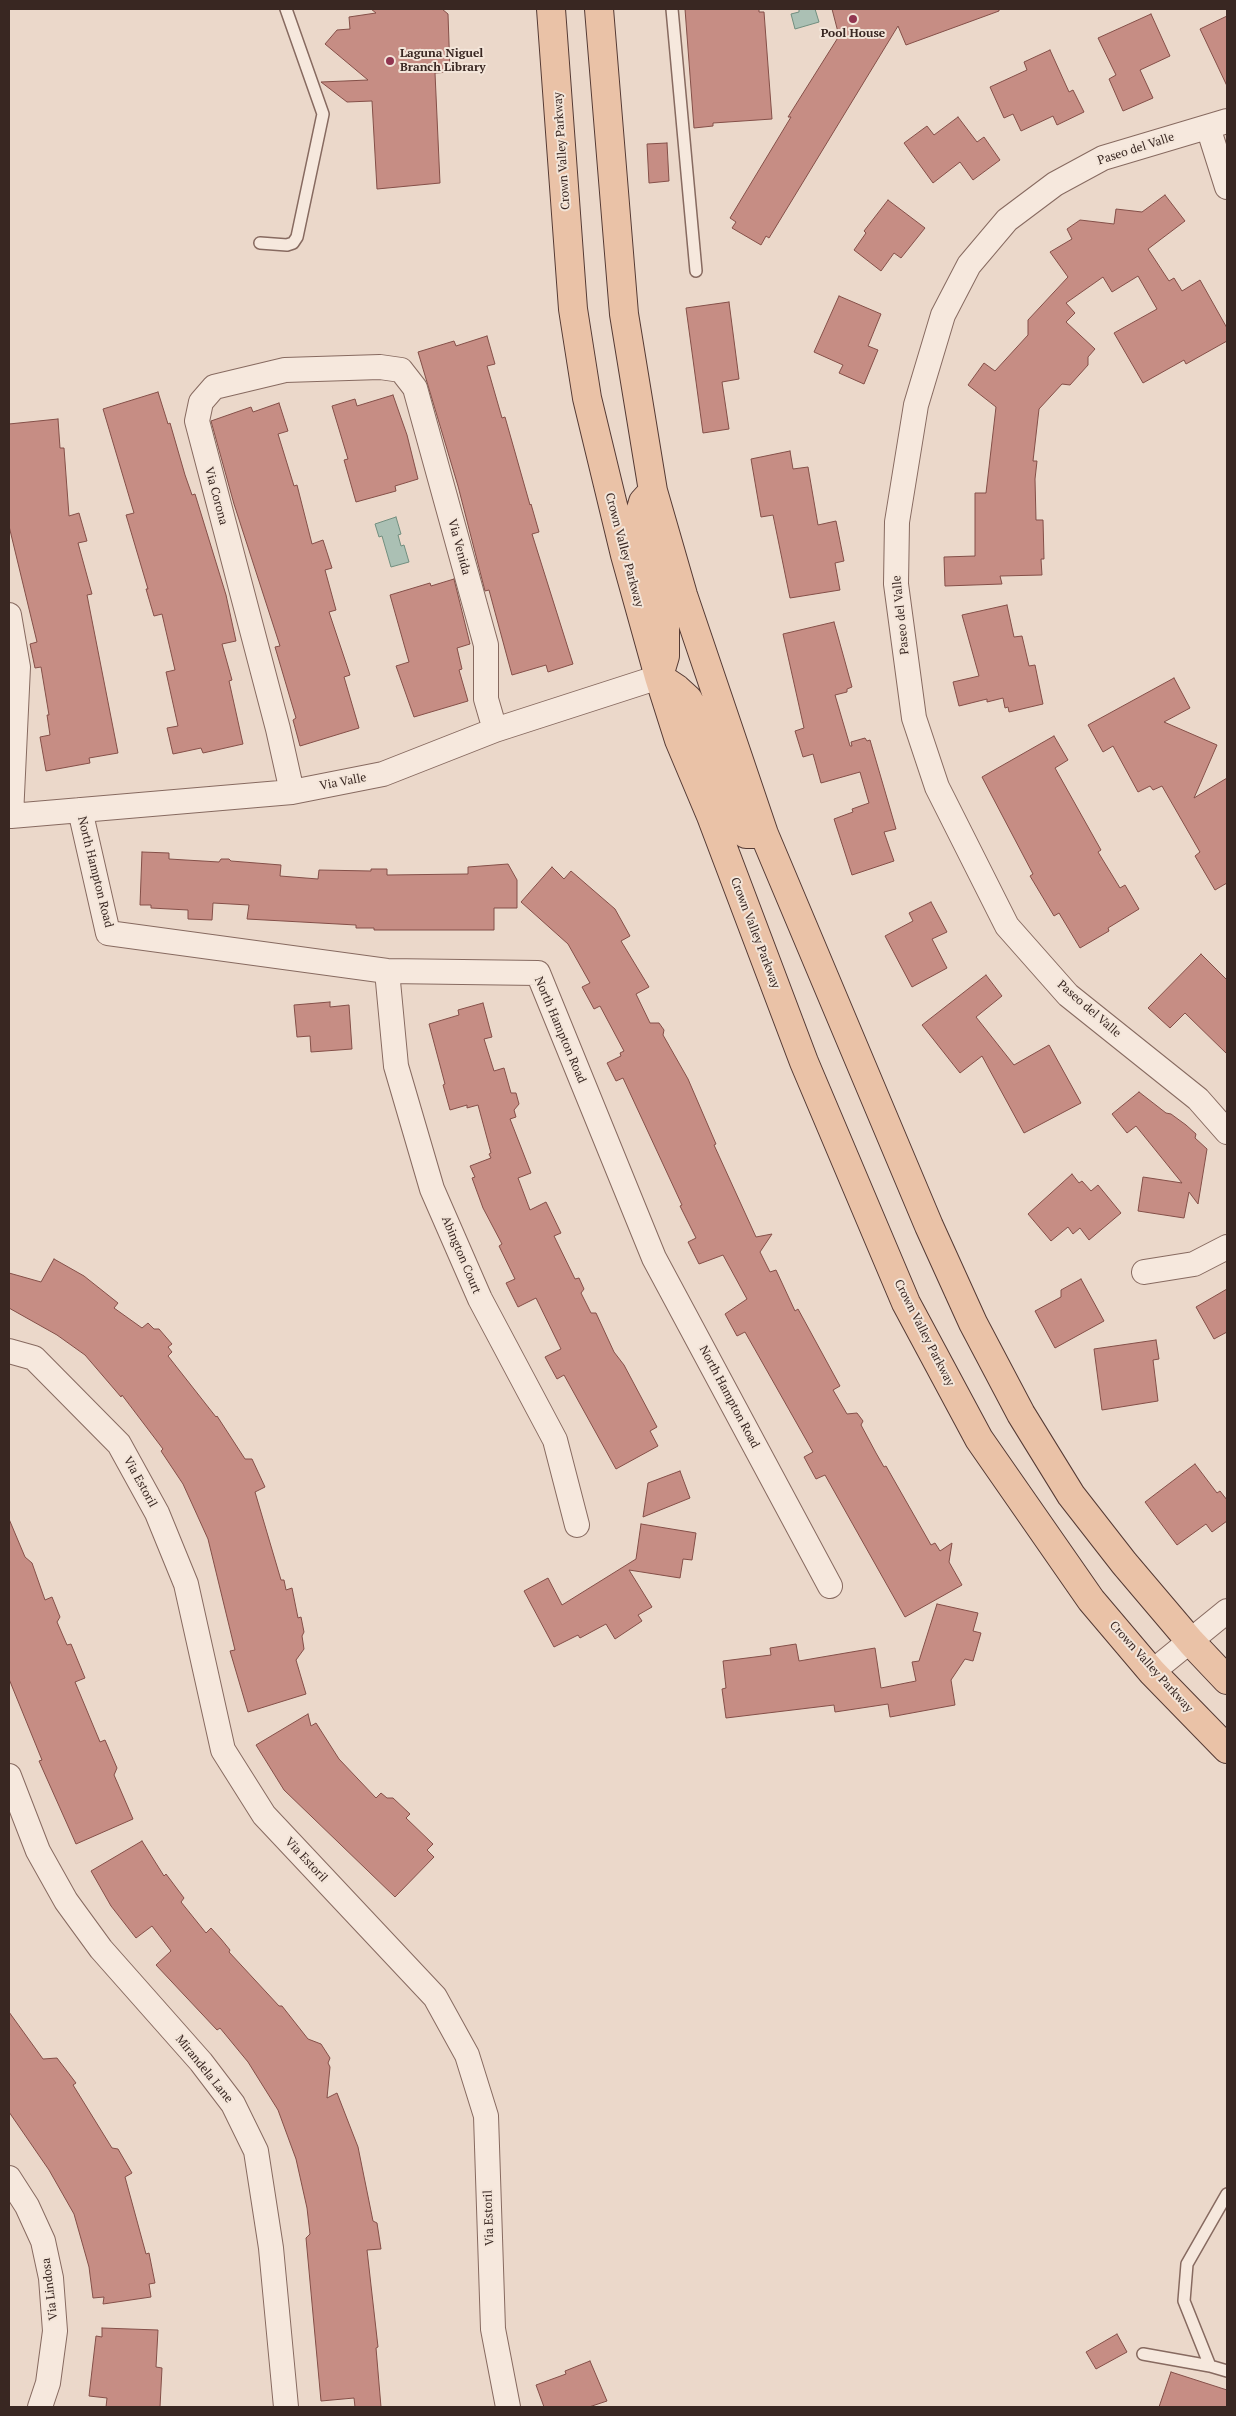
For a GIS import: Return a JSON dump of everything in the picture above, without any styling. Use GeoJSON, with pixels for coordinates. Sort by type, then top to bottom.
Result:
{"type":"FeatureCollection","features":[{"type":"Feature","properties":{"kind":"main road","name":"Crown Valley Parkway"},"geometry":{"type":"LineString","coordinates":[[551,9],[573,310],[587,398],[603,470],[659,677],[679,740],[711,816],[804,1062],[906,1303],[984,1446],[1091,1600],[1152,1672],[1227,1749]]}},
{"type":"Feature","properties":{"kind":"main road"},"geometry":{"type":"LineString","coordinates":[[599,9],[624,314],[653,491],[683,595],[764,834],[929,1226],[986,1348],[1021,1414],[1072,1495],[1124,1563],[1191,1642],[1227,1680]]}},
{"type":"Feature","properties":{"kind":"main road"},"geometry":{"type":"LineString","coordinates":[[653,491],[643,502],[639,516],[665,624],[665,656],[659,677],[682,694],[694,710],[739,823],[746,834],[764,834]]}},
{"type":"Feature","properties":{"kind":"street"},"geometry":{"type":"LineString","coordinates":[[1218,124],[1227,187]]}},
{"type":"Feature","properties":{"kind":"street","name":"Paseo del Valle"},"geometry":{"type":"LineString","coordinates":[[1218,124],[1103,158],[1055,184],[1008,220],[968,265],[943,315],[916,405],[897,522],[896,584],[914,718],[937,787],[1007,926],[1068,995],[1198,1099],[1227,1132]]}},
{"type":"Feature","properties":{"kind":"street","name":"Via Corona"},"geometry":{"type":"LineString","coordinates":[[292,792],[278,729],[197,422],[201,402],[214,387],[285,370],[380,367],[401,370]]}},
{"type":"Feature","properties":{"kind":"street","name":"Via Venida"},"geometry":{"type":"LineString","coordinates":[[401,370],[416,388],[486,645],[486,699],[495,730]]}},
{"type":"Feature","properties":{"kind":"street"},"geometry":{"type":"LineString","coordinates":[[9,615],[14,665]]}},
{"type":"Feature","properties":{"kind":"street","name":"Via Valle"},"geometry":{"type":"LineString","coordinates":[[14,665],[11,816],[292,792],[383,774],[495,730],[659,677]]}},
{"type":"Feature","properties":{"kind":"street","name":"North Hampton Road"},"geometry":{"type":"LineString","coordinates":[[80,810],[108,932],[387,971],[538,973],[654,1258],[830,1586]]}},
{"type":"Feature","properties":{"kind":"street","name":"Abington Court"},"geometry":{"type":"LineString","coordinates":[[387,971],[396,1066],[432,1189],[480,1299],[555,1440],[577,1525]]}},
{"type":"Feature","properties":{"kind":"street"},"geometry":{"type":"LineString","coordinates":[[1144,1272],[1194,1264],[1227,1247]]}},
{"type":"Feature","properties":{"kind":"street","name":"Via Estoril"},"geometry":{"type":"LineString","coordinates":[[9,1351],[34,1358],[119,1444],[157,1512],[186,1584],[223,1750],[264,1815],[435,1997],[467,2055],[486,2116],[493,2330],[508,2407]]}},
{"type":"Feature","properties":{"kind":"street"},"geometry":{"type":"LineString","coordinates":[[1152,1672],[1227,1611]]}},
{"type":"Feature","properties":{"kind":"street","name":"Mirandela Lane"},"geometry":{"type":"LineString","coordinates":[[9,1776],[38,1851],[66,1901],[101,1949],[201,2062],[233,2104],[256,2151],[271,2248],[286,2407]]}},
{"type":"Feature","properties":{"kind":"street","name":"Via Lindosa"},"geometry":{"type":"LineString","coordinates":[[9,2178],[27,2206],[43,2241],[51,2278],[54,2331],[48,2383],[40,2407]]}},
{"type":"Feature","properties":{"kind":"lane"},"geometry":{"type":"LineString","coordinates":[[260,243],[287,246],[293,243],[297,237],[323,114],[286,9]]}},
{"type":"Feature","properties":{"kind":"lane"},"geometry":{"type":"LineString","coordinates":[[672,9],[696,271]]}},
{"type":"Feature","properties":{"kind":"lane"},"geometry":{"type":"LineString","coordinates":[[1210,2366],[1184,2301],[1187,2264],[1227,2194]]}},
{"type":"Feature","properties":{"kind":"lane"},"geometry":{"type":"LineString","coordinates":[[1143,2354],[1210,2366],[1227,2371]]}},
{"type":"Feature","properties":{"kind":"shaded area"},"geometry":{"type":"Polygon","coordinates":[[[799,9],[815,9],[819,22],[795,29],[791,14],[799,12],[799,9]]]}},
{"type":"Feature","properties":{"kind":"shaded area"},"geometry":{"type":"Polygon","coordinates":[[[396,517],[401,534],[398,535],[401,546],[404,545],[409,562],[391,567],[382,536],[379,537],[375,524],[396,517]]]}},
{"type":"Feature","properties":{"kind":"building","name":"Laguna Niguel Branch Library"},"geometry":{"type":"Polygon","coordinates":[[[371,9],[442,9],[448,14],[450,72],[435,73],[440,183],[377,189],[372,101],[347,102],[321,82],[368,80],[325,44],[337,30],[350,29],[349,17],[376,13],[371,9]]]}},
{"type":"Feature","properties":{"kind":"building"},"geometry":{"type":"Polygon","coordinates":[[[685,9],[759,9],[759,12],[764,12],[772,119],[713,123],[713,126],[694,128],[685,9]]]}},
{"type":"Feature","properties":{"kind":"building"},"geometry":{"type":"Polygon","coordinates":[[[832,9],[999,9],[999,11],[906,45],[898,26],[769,238],[766,236],[761,245],[732,228],[736,222],[730,218],[791,117],[788,117],[839,36],[832,9]]]}},
{"type":"Feature","properties":{"kind":"building"},"geometry":{"type":"Polygon","coordinates":[[[1151,14],[1170,56],[1140,70],[1153,98],[1123,111],[1109,79],[1116,75],[1098,38],[1151,14]]]}},
{"type":"Feature","properties":{"kind":"building"},"geometry":{"type":"Polygon","coordinates":[[[1227,16],[1227,86],[1200,29],[1227,16]]]}},
{"type":"Feature","properties":{"kind":"building"},"geometry":{"type":"Polygon","coordinates":[[[1050,50],[1069,92],[1073,90],[1084,112],[1057,125],[1053,116],[1021,131],[1013,114],[1004,118],[990,87],[1027,70],[1024,62],[1050,50]]]}},
{"type":"Feature","properties":{"kind":"building"},"geometry":{"type":"Polygon","coordinates":[[[958,117],[977,142],[984,137],[1000,160],[973,180],[960,162],[933,183],[904,143],[927,126],[934,135],[958,117]]]}},
{"type":"Feature","properties":{"kind":"building"},"geometry":{"type":"Polygon","coordinates":[[[667,143],[669,181],[649,183],[647,144],[667,143]]]}},
{"type":"Feature","properties":{"kind":"building"},"geometry":{"type":"Polygon","coordinates":[[[1165,195],[1185,221],[1148,249],[1169,281],[1174,278],[1182,291],[1200,280],[1227,328],[1227,341],[1186,364],[1184,360],[1143,383],[1114,333],[1157,309],[1138,276],[1112,292],[1103,277],[1066,303],[1075,313],[1066,322],[1095,349],[1088,357],[1088,365],[1070,385],[1062,384],[1039,409],[1033,461],[1037,461],[1035,479],[1036,520],[1043,520],[1044,559],[1041,559],[1042,575],[1000,576],[1002,584],[945,586],[944,557],[975,556],[975,493],[986,493],[996,407],[968,385],[984,363],[995,371],[1028,335],[1028,320],[1068,277],[1050,252],[1072,239],[1067,229],[1080,220],[1114,224],[1116,209],[1142,212],[1165,195]]]}},
{"type":"Feature","properties":{"kind":"building"},"geometry":{"type":"Polygon","coordinates":[[[888,200],[925,228],[901,258],[894,253],[881,271],[854,250],[866,233],[864,231],[888,200]]]}},
{"type":"Feature","properties":{"kind":"building"},"geometry":{"type":"Polygon","coordinates":[[[839,296],[881,314],[868,346],[878,350],[864,384],[839,373],[843,365],[814,352],[839,296]]]}},
{"type":"Feature","properties":{"kind":"building"},"geometry":{"type":"Polygon","coordinates":[[[729,302],[739,379],[722,382],[729,429],[703,433],[686,308],[729,302]]]}},
{"type":"Feature","properties":{"kind":"building"},"geometry":{"type":"Polygon","coordinates":[[[487,336],[495,364],[487,366],[502,418],[505,417],[531,504],[539,532],[532,534],[573,664],[548,672],[546,665],[512,675],[489,590],[485,591],[458,486],[418,352],[454,341],[456,346],[487,336]]]}},
{"type":"Feature","properties":{"kind":"building"},"geometry":{"type":"Polygon","coordinates":[[[158,392],[168,424],[170,423],[192,495],[195,494],[226,595],[236,641],[222,644],[232,680],[229,681],[243,744],[203,753],[201,748],[173,754],[167,728],[178,726],[166,672],[175,670],[162,614],[154,616],[146,589],[148,589],[126,515],[134,513],[103,409],[158,392]]]}},
{"type":"Feature","properties":{"kind":"building"},"geometry":{"type":"Polygon","coordinates":[[[393,395],[407,435],[418,479],[395,486],[396,491],[356,502],[344,460],[348,459],[332,406],[355,399],[357,406],[393,395]]]}},
{"type":"Feature","properties":{"kind":"building"},"geometry":{"type":"Polygon","coordinates":[[[279,403],[288,431],[278,434],[294,486],[297,485],[312,544],[323,540],[332,568],[325,570],[336,610],[329,612],[350,675],[344,677],[359,728],[300,746],[293,720],[296,718],[275,647],[280,646],[234,504],[211,421],[251,407],[253,412],[279,403]]]}},
{"type":"Feature","properties":{"kind":"building"},"geometry":{"type":"Polygon","coordinates":[[[58,419],[60,448],[64,448],[69,516],[79,513],[87,541],[78,543],[92,594],[87,595],[118,753],[89,758],[90,763],[46,771],[40,737],[50,735],[47,715],[49,715],[41,667],[35,668],[30,644],[37,642],[9,526],[9,424],[58,419]]]}},
{"type":"Feature","properties":{"kind":"building"},"geometry":{"type":"Polygon","coordinates":[[[790,451],[793,469],[808,467],[818,525],[836,521],[844,561],[835,563],[840,590],[790,598],[773,515],[761,517],[751,459],[790,451]]]}},
{"type":"Feature","properties":{"kind":"building"},"geometry":{"type":"Polygon","coordinates":[[[454,579],[470,644],[457,648],[462,669],[459,670],[468,701],[414,717],[396,666],[409,662],[390,595],[430,583],[431,586],[454,579]]]}},
{"type":"Feature","properties":{"kind":"building"},"geometry":{"type":"Polygon","coordinates":[[[1007,605],[1014,637],[1022,636],[1029,666],[1035,665],[1043,704],[1009,712],[1008,707],[1005,708],[1003,698],[987,702],[987,699],[959,706],[953,682],[979,676],[962,615],[1007,605]]]}},
{"type":"Feature","properties":{"kind":"building"},"geometry":{"type":"Polygon","coordinates":[[[834,622],[852,687],[847,689],[847,692],[835,695],[850,746],[852,746],[851,742],[865,738],[867,741],[870,740],[896,829],[884,832],[894,861],[852,875],[834,819],[853,812],[852,809],[869,803],[860,772],[821,783],[813,754],[803,757],[795,731],[804,728],[783,634],[834,622]]]}},
{"type":"Feature","properties":{"kind":"building"},"geometry":{"type":"Polygon","coordinates":[[[1174,678],[1190,708],[1164,722],[1217,745],[1194,798],[1227,778],[1227,883],[1215,890],[1195,856],[1200,852],[1162,786],[1153,790],[1150,786],[1138,792],[1113,746],[1103,752],[1088,725],[1174,678]]]}},
{"type":"Feature","properties":{"kind":"building"},"geometry":{"type":"Polygon","coordinates":[[[1054,736],[1068,760],[1055,768],[1101,850],[1098,852],[1120,888],[1125,885],[1139,909],[1108,928],[1109,931],[1080,948],[1059,913],[1054,916],[1030,876],[1033,874],[982,777],[1054,736]]]}},
{"type":"Feature","properties":{"kind":"building"},"geometry":{"type":"Polygon","coordinates":[[[142,852],[169,853],[169,859],[219,862],[221,859],[229,859],[231,861],[281,865],[280,876],[318,879],[319,870],[371,871],[371,869],[387,869],[387,875],[468,874],[468,867],[508,864],[517,880],[517,908],[494,908],[494,930],[374,930],[374,928],[356,928],[356,925],[247,919],[249,905],[213,903],[212,920],[188,919],[188,910],[151,908],[151,905],[140,905],[142,852]]]}},
{"type":"Feature","properties":{"kind":"building"},"geometry":{"type":"Polygon","coordinates":[[[552,867],[564,879],[571,871],[615,909],[630,936],[621,941],[649,987],[636,994],[650,1023],[659,1023],[664,1030],[663,1035],[688,1079],[716,1144],[714,1145],[756,1237],[772,1234],[760,1252],[770,1272],[776,1270],[795,1311],[798,1309],[840,1386],[833,1390],[847,1414],[857,1413],[863,1421],[861,1425],[876,1453],[884,1467],[886,1466],[931,1545],[935,1543],[940,1551],[952,1543],[949,1562],[962,1585],[905,1617],[825,1475],[816,1479],[804,1457],[813,1452],[745,1332],[737,1336],[725,1314],[747,1299],[723,1255],[699,1264],[688,1242],[696,1238],[680,1206],[682,1205],[623,1078],[616,1081],[607,1063],[621,1056],[620,1053],[624,1051],[600,1006],[594,1009],[582,987],[590,983],[568,944],[521,902],[552,867]]]}},
{"type":"Feature","properties":{"kind":"building"},"geometry":{"type":"Polygon","coordinates":[[[931,902],[947,932],[932,939],[947,968],[912,987],[885,936],[913,921],[909,913],[931,902]]]}},
{"type":"Feature","properties":{"kind":"building"},"geometry":{"type":"Polygon","coordinates":[[[1201,954],[1227,980],[1227,1054],[1185,1013],[1170,1028],[1148,1008],[1201,954]]]}},
{"type":"Feature","properties":{"kind":"building"},"geometry":{"type":"Polygon","coordinates":[[[986,975],[1002,996],[976,1017],[1014,1065],[1049,1045],[1081,1103],[1024,1133],[982,1056],[960,1073],[922,1025],[986,975]]]}},
{"type":"Feature","properties":{"kind":"building"},"geometry":{"type":"Polygon","coordinates":[[[330,1002],[330,1007],[349,1005],[352,1049],[311,1052],[310,1036],[297,1037],[294,1005],[330,1002]]]}},
{"type":"Feature","properties":{"kind":"building"},"geometry":{"type":"Polygon","coordinates":[[[483,1003],[492,1037],[484,1039],[494,1071],[504,1068],[511,1093],[516,1093],[519,1104],[514,1110],[516,1117],[510,1119],[531,1173],[518,1178],[530,1210],[546,1202],[561,1233],[554,1236],[575,1279],[579,1278],[584,1289],[581,1293],[591,1313],[596,1313],[614,1352],[624,1365],[657,1427],[650,1431],[658,1446],[616,1469],[564,1375],[557,1379],[545,1357],[561,1349],[536,1298],[518,1307],[506,1283],[515,1279],[499,1246],[502,1244],[483,1208],[472,1178],[475,1177],[470,1166],[491,1158],[478,1105],[467,1108],[467,1105],[450,1110],[429,1024],[459,1015],[458,1010],[483,1003]]]}},
{"type":"Feature","properties":{"kind":"building"},"geometry":{"type":"Polygon","coordinates":[[[1139,1092],[1166,1113],[1171,1114],[1186,1125],[1196,1134],[1195,1138],[1207,1149],[1198,1204],[1189,1192],[1184,1218],[1138,1211],[1143,1177],[1182,1183],[1136,1126],[1127,1133],[1112,1114],[1139,1092]]]}},
{"type":"Feature","properties":{"kind":"building"},"geometry":{"type":"Polygon","coordinates":[[[1072,1174],[1079,1183],[1082,1181],[1091,1191],[1098,1185],[1121,1213],[1089,1240],[1080,1228],[1073,1234],[1068,1227],[1051,1241],[1028,1214],[1072,1174]]]}},
{"type":"Feature","properties":{"kind":"building"},"geometry":{"type":"Polygon","coordinates":[[[54,1259],[84,1276],[118,1303],[114,1308],[142,1328],[148,1323],[154,1329],[159,1329],[172,1344],[168,1347],[172,1352],[168,1356],[217,1416],[245,1459],[252,1459],[265,1487],[255,1492],[281,1580],[284,1580],[286,1590],[292,1588],[298,1618],[301,1617],[304,1632],[302,1636],[304,1649],[296,1660],[306,1694],[248,1712],[230,1651],[235,1650],[208,1539],[183,1484],[161,1451],[163,1449],[122,1395],[121,1397],[85,1355],[57,1335],[9,1308],[9,1273],[41,1282],[54,1259]]]}},
{"type":"Feature","properties":{"kind":"building"},"geometry":{"type":"Polygon","coordinates":[[[1081,1279],[1104,1321],[1055,1348],[1035,1311],[1061,1297],[1061,1290],[1081,1279]]]}},
{"type":"Feature","properties":{"kind":"building"},"geometry":{"type":"Polygon","coordinates":[[[1227,1289],[1227,1332],[1214,1339],[1196,1307],[1227,1289]]]}},
{"type":"Feature","properties":{"kind":"building"},"geometry":{"type":"Polygon","coordinates":[[[1156,1340],[1159,1359],[1153,1360],[1158,1401],[1102,1410],[1094,1349],[1156,1340]]]}},
{"type":"Feature","properties":{"kind":"building"},"geometry":{"type":"Polygon","coordinates":[[[1195,1464],[1217,1493],[1220,1491],[1227,1500],[1227,1521],[1212,1532],[1206,1524],[1177,1545],[1145,1502],[1195,1464]]]}},
{"type":"Feature","properties":{"kind":"building"},"geometry":{"type":"Polygon","coordinates":[[[680,1471],[690,1498],[643,1517],[648,1483],[680,1471]]]}},
{"type":"Feature","properties":{"kind":"building"},"geometry":{"type":"Polygon","coordinates":[[[9,1519],[25,1557],[32,1563],[45,1600],[52,1597],[60,1617],[57,1622],[67,1645],[71,1644],[85,1678],[75,1682],[100,1742],[105,1740],[117,1768],[114,1775],[133,1819],[76,1844],[39,1761],[42,1760],[9,1679],[9,1519]]]}},
{"type":"Feature","properties":{"kind":"building"},"geometry":{"type":"Polygon","coordinates":[[[641,1524],[696,1533],[692,1560],[683,1559],[680,1578],[629,1570],[652,1607],[638,1615],[642,1621],[615,1639],[606,1624],[580,1638],[578,1635],[554,1647],[524,1591],[548,1578],[562,1605],[636,1559],[641,1524]]]}},
{"type":"Feature","properties":{"kind":"building"},"geometry":{"type":"Polygon","coordinates":[[[937,1604],[978,1613],[973,1631],[981,1633],[973,1661],[965,1659],[951,1680],[955,1705],[890,1717],[888,1704],[835,1712],[834,1705],[726,1718],[722,1689],[726,1688],[723,1661],[771,1655],[770,1648],[796,1644],[799,1661],[875,1648],[881,1688],[916,1681],[912,1662],[919,1661],[937,1604]]]}},
{"type":"Feature","properties":{"kind":"building"},"geometry":{"type":"Polygon","coordinates":[[[308,1714],[311,1726],[316,1723],[339,1759],[376,1798],[381,1793],[387,1798],[393,1798],[410,1814],[406,1818],[433,1844],[427,1850],[434,1857],[395,1897],[284,1790],[256,1745],[308,1714]]]}},
{"type":"Feature","properties":{"kind":"building"},"geometry":{"type":"Polygon","coordinates":[[[142,1841],[164,1876],[166,1874],[184,1898],[181,1902],[206,1933],[211,1928],[230,1950],[229,1952],[279,2006],[282,2006],[308,2039],[321,2044],[330,2058],[328,2063],[330,2067],[327,2098],[337,2093],[358,2147],[373,2221],[377,2223],[381,2249],[367,2250],[378,2347],[376,2348],[381,2407],[355,2407],[354,2398],[321,2401],[306,2238],[310,2234],[307,2208],[296,2159],[278,2110],[248,2062],[220,2028],[217,2030],[156,1965],[171,1951],[152,1926],[136,1938],[111,1906],[91,1871],[142,1841]]]}},
{"type":"Feature","properties":{"kind":"building"},"geometry":{"type":"Polygon","coordinates":[[[9,2012],[43,2059],[57,2058],[76,2083],[73,2085],[112,2148],[118,2149],[132,2173],[125,2177],[146,2254],[149,2253],[155,2283],[149,2284],[151,2297],[103,2304],[104,2297],[93,2298],[89,2267],[74,2214],[49,2170],[9,2112],[9,2012]]]}},
{"type":"Feature","properties":{"kind":"building"},"geometry":{"type":"Polygon","coordinates":[[[102,2328],[158,2330],[156,2367],[162,2368],[160,2407],[106,2407],[107,2398],[89,2396],[96,2336],[102,2337],[102,2328]]]}},
{"type":"Feature","properties":{"kind":"building"},"geometry":{"type":"Polygon","coordinates":[[[1117,2334],[1127,2352],[1096,2369],[1086,2352],[1117,2334]]]}},
{"type":"Feature","properties":{"kind":"building"},"geometry":{"type":"Polygon","coordinates":[[[590,2361],[607,2401],[589,2407],[544,2407],[536,2385],[566,2374],[565,2371],[590,2361]]]}},
{"type":"Feature","properties":{"kind":"building"},"geometry":{"type":"Polygon","coordinates":[[[1171,2372],[1227,2390],[1227,2407],[1159,2407],[1171,2372]]]}},
{"type":"Feature","properties":{"kind":"place","name":"Pool House"},"geometry":{"type":"Point","coordinates":[853,19]}},
{"type":"Feature","properties":{"kind":"place","name":"Laguna Niguel Branch Library"},"geometry":{"type":"Point","coordinates":[390,61]}}]}
